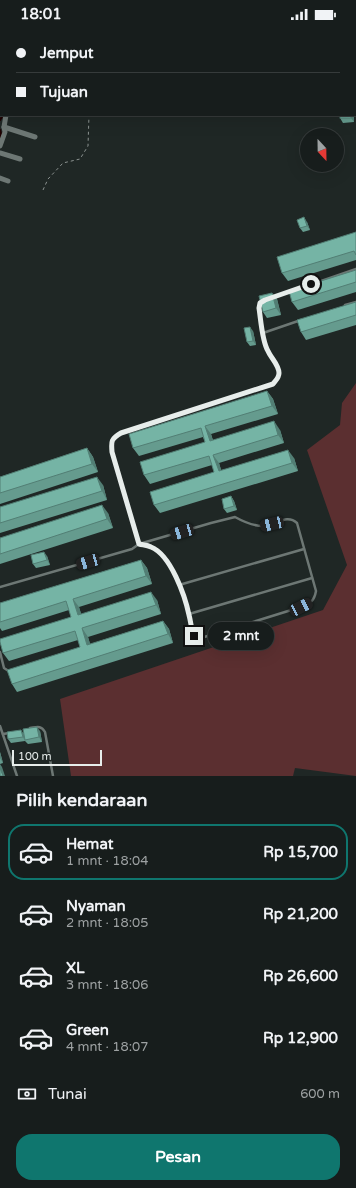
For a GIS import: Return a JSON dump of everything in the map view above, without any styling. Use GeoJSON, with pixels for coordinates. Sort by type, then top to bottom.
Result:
{"type":"FeatureCollection","features":[{"type":"Feature","properties":{"kind":"street"},"geometry":{"type":"LineString","coordinates":[[0,146],[5,132],[4,118]]}},
{"type":"Feature","properties":{"kind":"street"},"geometry":{"type":"LineString","coordinates":[[4,127],[35,137]]}},
{"type":"Feature","properties":{"kind":"street"},"geometry":{"type":"LineString","coordinates":[[0,153],[20,159]]}},
{"type":"Feature","properties":{"kind":"street"},"geometry":{"type":"LineString","coordinates":[[0,178],[8,181]]}},
{"type":"Feature","properties":{"kind":"lane"},"geometry":{"type":"LineString","coordinates":[[273,297],[356,269]]}},
{"type":"Feature","properties":{"kind":"lane"},"geometry":{"type":"LineString","coordinates":[[139,544],[112,452],[111,442],[121,433],[273,384],[278,378],[279,372],[278,367],[264,343],[259,308],[260,303],[265,300]]}},
{"type":"Feature","properties":{"kind":"lane"},"geometry":{"type":"LineString","coordinates":[[342,306],[356,302]]}},
{"type":"Feature","properties":{"kind":"lane"},"geometry":{"type":"LineString","coordinates":[[263,333],[306,318]]}},
{"type":"Feature","properties":{"kind":"lane"},"geometry":{"type":"LineString","coordinates":[[0,587],[132,549],[139,544],[236,517],[246,523],[263,526],[288,518],[293,519],[297,523],[316,591],[315,598],[310,603],[301,607],[201,638],[194,636],[189,614],[179,585],[167,561],[160,553],[151,547],[139,544]]}},
{"type":"Feature","properties":{"kind":"lane"},"geometry":{"type":"LineString","coordinates":[[179,585],[304,549]]}},
{"type":"Feature","properties":{"kind":"lane"},"geometry":{"type":"LineString","coordinates":[[189,614],[312,578]]}},
{"type":"Feature","properties":{"kind":"lane"},"geometry":{"type":"LineString","coordinates":[[0,652],[4,668],[8,672],[13,672]]}},
{"type":"Feature","properties":{"kind":"lane"},"geometry":{"type":"LineString","coordinates":[[0,726],[17,776]]}},
{"type":"Feature","properties":{"kind":"lane"},"geometry":{"type":"LineString","coordinates":[[25,729],[39,726],[46,732],[53,776]]}},
{"type":"Feature","properties":{"kind":"lane"},"geometry":{"type":"LineString","coordinates":[[3,734],[10,732]]}},
{"type":"Feature","properties":{"kind":"path"},"geometry":{"type":"LineString","coordinates":[[43,190],[48,179],[63,163],[80,159],[88,146],[89,116]]}},
{"type":"Feature","properties":{"kind":"shaded area"},"geometry":{"type":"Polygon","coordinates":[[[356,383],[356,776],[295,768],[293,776],[71,776],[60,699],[323,610],[347,565],[307,450],[340,425],[342,403],[356,383]]]}},
{"type":"Feature","properties":{"kind":"building"},"geometry":{"type":"Polygon","coordinates":[[[340,116],[351,116],[351,118],[340,118],[340,116]]]}},
{"type":"Feature","properties":{"kind":"building"},"geometry":{"type":"Polygon","coordinates":[[[304,217],[307,226],[300,228],[297,220],[304,217]]]}},
{"type":"Feature","properties":{"kind":"building"},"geometry":{"type":"Polygon","coordinates":[[[356,232],[356,255],[354,251],[282,273],[277,257],[356,232]]]}},
{"type":"Feature","properties":{"kind":"building"},"geometry":{"type":"Polygon","coordinates":[[[356,270],[356,282],[292,302],[289,291],[356,270]]]}},
{"type":"Feature","properties":{"kind":"building"},"geometry":{"type":"Polygon","coordinates":[[[272,293],[276,308],[263,312],[259,296],[272,293]]]}},
{"type":"Feature","properties":{"kind":"building"},"geometry":{"type":"Polygon","coordinates":[[[356,302],[356,315],[301,332],[297,320],[356,302]]]}},
{"type":"Feature","properties":{"kind":"building"},"geometry":{"type":"Polygon","coordinates":[[[250,327],[253,341],[247,342],[244,328],[250,327]]]}},
{"type":"Feature","properties":{"kind":"building"},"geometry":{"type":"Polygon","coordinates":[[[267,391],[272,406],[205,426],[210,441],[274,421],[278,435],[213,455],[219,471],[288,450],[292,463],[154,505],[150,492],[214,472],[209,456],[144,475],[140,462],[205,442],[201,428],[133,448],[129,434],[267,391]]]}},
{"type":"Feature","properties":{"kind":"building"},"geometry":{"type":"Polygon","coordinates":[[[87,448],[92,464],[0,493],[0,477],[87,448]]]}},
{"type":"Feature","properties":{"kind":"building"},"geometry":{"type":"Polygon","coordinates":[[[97,477],[102,491],[0,523],[0,507],[97,477]]]}},
{"type":"Feature","properties":{"kind":"building"},"geometry":{"type":"Polygon","coordinates":[[[231,496],[234,506],[224,509],[222,499],[231,496]]]}},
{"type":"Feature","properties":{"kind":"building"},"geometry":{"type":"Polygon","coordinates":[[[102,505],[107,519],[0,554],[0,538],[102,505]]]}},
{"type":"Feature","properties":{"kind":"building"},"geometry":{"type":"Polygon","coordinates":[[[44,552],[47,560],[33,564],[31,555],[44,552]]]}},
{"type":"Feature","properties":{"kind":"building"},"geometry":{"type":"Polygon","coordinates":[[[141,560],[146,576],[73,599],[78,615],[151,592],[156,605],[82,628],[87,645],[163,621],[168,634],[12,684],[7,670],[80,647],[75,631],[3,653],[0,639],[71,617],[66,601],[0,622],[0,603],[141,560]]]}},
{"type":"Feature","properties":{"kind":"building"},"geometry":{"type":"Polygon","coordinates":[[[37,727],[39,737],[25,740],[23,729],[37,727]]]}},
{"type":"Feature","properties":{"kind":"building"},"geometry":{"type":"Polygon","coordinates":[[[21,730],[23,737],[8,739],[7,732],[21,730]]]}},
{"type":"Feature","properties":{"kind":"building"},"geometry":{"type":"Polygon","coordinates":[[[0,768],[3,776],[0,776],[0,768]]]}},
{"type":"Feature","properties":{"kind":"waterway"},"geometry":{"type":"LineString","coordinates":[[0,120],[2,116]]}},
{"type":"Feature","properties":{"kind":"waterway"},"geometry":{"type":"LineString","coordinates":[[0,130],[0,137]]}},
{"type":"Feature","properties":{"kind":"route"},"geometry":{"type":"LineString","coordinates":[[194,636],[189,614],[179,585],[167,561],[160,553],[151,547],[139,544],[112,452],[111,442],[121,433],[273,384],[278,378],[279,372],[278,367],[264,343],[259,308],[260,303],[311,284]]}}]}
